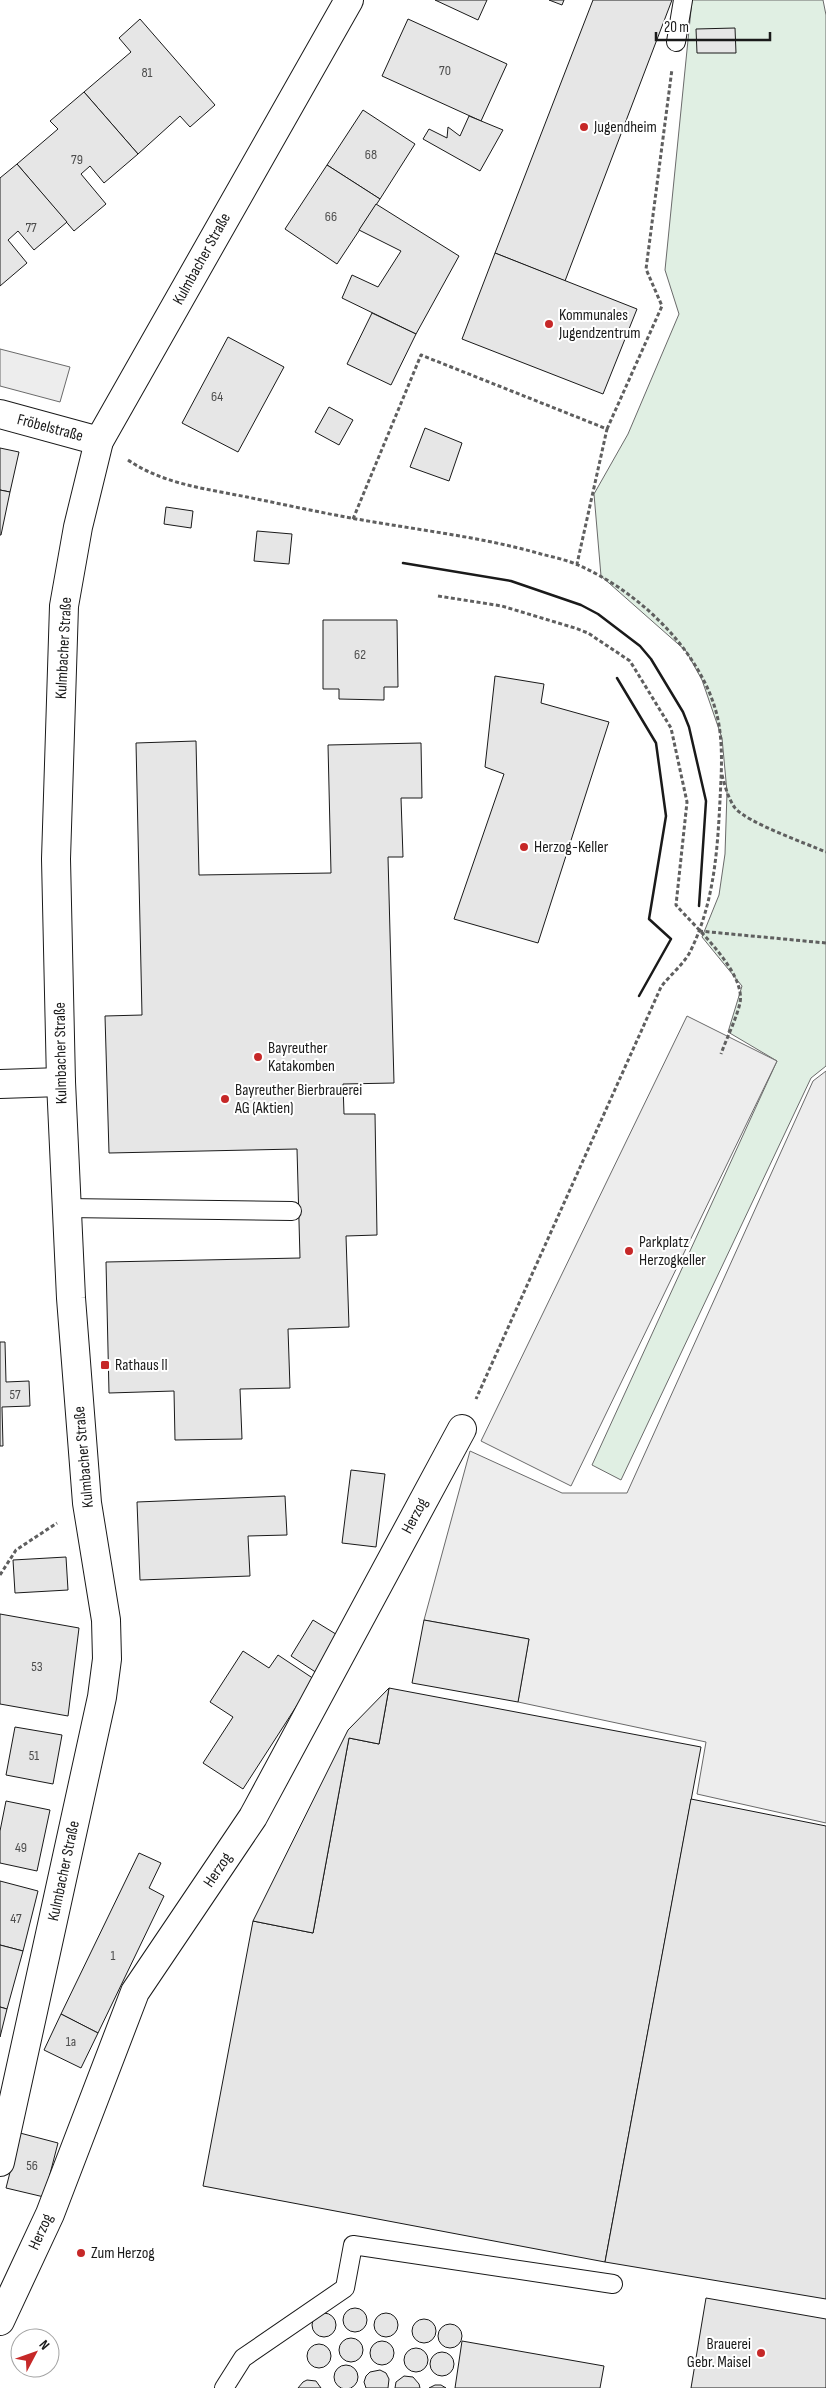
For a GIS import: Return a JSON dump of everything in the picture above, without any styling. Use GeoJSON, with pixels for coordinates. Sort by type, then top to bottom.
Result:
{"type":"FeatureCollection","features":[{"type":"Feature","properties":{"kind":"street","name":"Kulmbacher Straße"},"geometry":{"type":"LineString","coordinates":[[0,2162],[102,1697],[107,1658],[106,1620],[87,1503],[66,1208],[56,859],[64,606],[78,527],[99,441],[349,0]]}},
{"type":"Feature","properties":{"kind":"street","name":"Fröbelstraße"},"geometry":{"type":"LineString","coordinates":[[0,414],[99,441]]}},
{"type":"Feature","properties":{"kind":"street"},"geometry":{"type":"LineString","coordinates":[[0,1084],[61,1082]]}},
{"type":"Feature","properties":{"kind":"street","name":"Herzog"},"geometry":{"type":"LineString","coordinates":[[0,2321],[50,2214],[135,1992],[253,1817],[462,1429]]}},
{"type":"Feature","properties":{"kind":"lane"},"geometry":{"type":"LineString","coordinates":[[676,42],[683,0]]}},
{"type":"Feature","properties":{"kind":"lane"},"geometry":{"type":"LineString","coordinates":[[66,1208],[292,1212]]}},
{"type":"Feature","properties":{"kind":"lane"},"geometry":{"type":"LineString","coordinates":[[224,2388],[243,2358],[345,2288],[353,2245],[613,2284]]}},
{"type":"Feature","properties":{"kind":"path"},"geometry":{"type":"LineString","coordinates":[[577,564],[607,429],[662,306],[646,270],[676,42]]}},
{"type":"Feature","properties":{"kind":"path"},"geometry":{"type":"LineString","coordinates":[[353,519],[421,354],[607,429]]}},
{"type":"Feature","properties":{"kind":"path"},"geometry":{"type":"LineString","coordinates":[[99,441],[136,466],[175,482],[353,519],[489,541],[577,564],[617,586],[645,607],[686,652],[715,708],[720,738],[721,772],[718,852],[714,884],[691,952],[661,987],[521,1302],[462,1429]]}},
{"type":"Feature","properties":{"kind":"path"},"geometry":{"type":"LineString","coordinates":[[438,596],[502,606],[588,633],[630,662],[671,728],[687,802],[676,905],[731,969],[740,988],[740,1002],[720,1054]]}},
{"type":"Feature","properties":{"kind":"path"},"geometry":{"type":"LineString","coordinates":[[721,772],[728,796],[736,809],[753,820],[826,852]]}},
{"type":"Feature","properties":{"kind":"path"},"geometry":{"type":"LineString","coordinates":[[698,930],[826,943]]}},
{"type":"Feature","properties":{"kind":"path"},"geometry":{"type":"LineString","coordinates":[[0,1575],[16,1550],[87,1503]]}},
{"type":"Feature","properties":{"kind":"green space"},"geometry":{"type":"Polygon","coordinates":[[[692,0],[823,0],[826,15],[826,1066],[811,1078],[621,1480],[592,1465],[777,1061],[728,1032],[742,986],[702,937],[719,895],[725,854],[727,792],[722,738],[702,680],[686,651],[601,576],[594,494],[628,434],[679,314],[665,270],[692,0]]]}},
{"type":"Feature","properties":{"kind":"shaded area"},"geometry":{"type":"Polygon","coordinates":[[[0,349],[70,367],[60,402],[0,386],[0,349]]]}},
{"type":"Feature","properties":{"kind":"shaded area","name":"Parkplatz Herzogkeller"},"geometry":{"type":"Polygon","coordinates":[[[687,1016],[777,1061],[571,1486],[481,1441],[687,1016]]]}},
{"type":"Feature","properties":{"kind":"shaded area"},"geometry":{"type":"Polygon","coordinates":[[[826,1071],[826,1823],[697,1794],[706,1742],[518,1702],[529,1639],[424,1620],[470,1451],[562,1493],[627,1493],[813,1081],[826,1071]]]}},
{"type":"Feature","properties":{"kind":"building"},"geometry":{"type":"Polygon","coordinates":[[[435,0],[487,0],[478,20],[435,0]]]}},
{"type":"Feature","properties":{"kind":"building"},"geometry":{"type":"Polygon","coordinates":[[[549,0],[564,0],[562,5],[549,0]]]}},
{"type":"Feature","properties":{"kind":"building","name":"Jugendheim"},"geometry":{"type":"Polygon","coordinates":[[[593,0],[672,0],[565,281],[495,253],[593,0]]]}},
{"type":"Feature","properties":{"kind":"building"},"geometry":{"type":"Polygon","coordinates":[[[140,19],[215,105],[190,127],[180,116],[138,154],[84,92],[131,52],[119,38],[140,19]]]}},
{"type":"Feature","properties":{"kind":"building"},"geometry":{"type":"Polygon","coordinates":[[[408,19],[507,64],[481,121],[382,76],[408,19]]]}},
{"type":"Feature","properties":{"kind":"building"},"geometry":{"type":"Polygon","coordinates":[[[735,28],[736,53],[697,53],[696,29],[735,28]]]}},
{"type":"Feature","properties":{"kind":"building"},"geometry":{"type":"Polygon","coordinates":[[[84,92],[138,154],[104,183],[90,166],[81,174],[106,204],[74,231],[17,164],[58,129],[50,121],[84,92]]]}},
{"type":"Feature","properties":{"kind":"building"},"geometry":{"type":"Polygon","coordinates":[[[363,110],[415,144],[380,199],[327,165],[363,110]]]}},
{"type":"Feature","properties":{"kind":"building"},"geometry":{"type":"Polygon","coordinates":[[[469,116],[503,130],[480,171],[423,139],[429,129],[447,138],[448,127],[460,136],[469,116]]]}},
{"type":"Feature","properties":{"kind":"building"},"geometry":{"type":"Polygon","coordinates":[[[17,164],[67,222],[34,250],[18,231],[8,240],[27,263],[0,286],[0,178],[17,164]]]}},
{"type":"Feature","properties":{"kind":"building"},"geometry":{"type":"Polygon","coordinates":[[[327,165],[380,199],[337,264],[285,229],[327,165]]]}},
{"type":"Feature","properties":{"kind":"building"},"geometry":{"type":"Polygon","coordinates":[[[376,204],[459,256],[416,334],[342,298],[352,275],[378,287],[401,251],[359,230],[376,204]]]}},
{"type":"Feature","properties":{"kind":"building","name":"Kommunales Jugendzentrum"},"geometry":{"type":"Polygon","coordinates":[[[495,253],[637,309],[603,394],[462,339],[495,253]]]}},
{"type":"Feature","properties":{"kind":"building"},"geometry":{"type":"Polygon","coordinates":[[[372,313],[416,334],[391,385],[347,364],[372,313]]]}},
{"type":"Feature","properties":{"kind":"building"},"geometry":{"type":"Polygon","coordinates":[[[228,337],[284,367],[238,452],[182,423],[228,337]]]}},
{"type":"Feature","properties":{"kind":"building"},"geometry":{"type":"Polygon","coordinates":[[[329,407],[353,420],[339,445],[315,432],[329,407]]]}},
{"type":"Feature","properties":{"kind":"building"},"geometry":{"type":"Polygon","coordinates":[[[425,428],[462,443],[449,481],[410,467],[425,428]]]}},
{"type":"Feature","properties":{"kind":"building"},"geometry":{"type":"Polygon","coordinates":[[[0,448],[19,452],[10,492],[0,490],[0,448]]]}},
{"type":"Feature","properties":{"kind":"building"},"geometry":{"type":"Polygon","coordinates":[[[0,490],[10,492],[1,535],[0,535],[0,490]]]}},
{"type":"Feature","properties":{"kind":"building"},"geometry":{"type":"Polygon","coordinates":[[[166,507],[193,511],[191,528],[164,524],[166,507]]]}},
{"type":"Feature","properties":{"kind":"building"},"geometry":{"type":"Polygon","coordinates":[[[257,531],[292,534],[289,564],[254,561],[257,531]]]}},
{"type":"Feature","properties":{"kind":"building"},"geometry":{"type":"Polygon","coordinates":[[[323,620],[397,620],[398,687],[384,687],[384,700],[339,699],[339,689],[323,689],[323,620]]]}},
{"type":"Feature","properties":{"kind":"building","name":"Herzog-Keller"},"geometry":{"type":"Polygon","coordinates":[[[495,676],[544,684],[541,703],[609,722],[538,943],[454,919],[504,774],[485,767],[495,676]]]}},
{"type":"Feature","properties":{"kind":"building","name":"Bayreuther Bierbrauerei AG (Aktien)"},"geometry":{"type":"Polygon","coordinates":[[[196,741],[199,875],[331,873],[328,745],[421,743],[422,798],[401,798],[403,857],[388,857],[394,1083],[343,1084],[344,1114],[375,1114],[377,1235],[346,1236],[349,1327],[288,1329],[290,1388],[240,1389],[242,1439],[175,1440],[174,1391],[109,1393],[106,1262],[300,1258],[297,1149],[109,1153],[105,1016],[142,1015],[136,743],[196,741]]]}},
{"type":"Feature","properties":{"kind":"building"},"geometry":{"type":"Polygon","coordinates":[[[0,1342],[5,1342],[6,1382],[29,1381],[30,1406],[2,1407],[3,1446],[0,1446],[0,1342]]]}},
{"type":"Feature","properties":{"kind":"building"},"geometry":{"type":"Polygon","coordinates":[[[351,1470],[385,1474],[376,1547],[342,1543],[351,1470]]]}},
{"type":"Feature","properties":{"kind":"building"},"geometry":{"type":"Polygon","coordinates":[[[285,1496],[287,1535],[248,1536],[250,1576],[140,1580],[137,1502],[285,1496]]]}},
{"type":"Feature","properties":{"kind":"building"},"geometry":{"type":"Polygon","coordinates":[[[66,1557],[68,1590],[15,1593],[13,1560],[66,1557]]]}},
{"type":"Feature","properties":{"kind":"building"},"geometry":{"type":"Polygon","coordinates":[[[0,1614],[79,1628],[68,1716],[0,1704],[0,1614]]]}},
{"type":"Feature","properties":{"kind":"building"},"geometry":{"type":"Polygon","coordinates":[[[313,1620],[339,1636],[317,1673],[291,1656],[313,1620]]]}},
{"type":"Feature","properties":{"kind":"building"},"geometry":{"type":"Polygon","coordinates":[[[424,1620],[529,1639],[518,1702],[412,1683],[424,1620]]]}},
{"type":"Feature","properties":{"kind":"building"},"geometry":{"type":"Polygon","coordinates":[[[243,1651],[269,1668],[278,1655],[314,1679],[243,1789],[203,1763],[233,1717],[210,1702],[243,1651]]]}},
{"type":"Feature","properties":{"kind":"building"},"geometry":{"type":"Polygon","coordinates":[[[389,1688],[701,1747],[605,2262],[203,2186],[253,1921],[313,1933],[349,1738],[379,1744],[389,1688]]]}},
{"type":"Feature","properties":{"kind":"building"},"geometry":{"type":"Polygon","coordinates":[[[389,1688],[379,1744],[349,1738],[313,1933],[253,1921],[348,1730],[389,1688]]]}},
{"type":"Feature","properties":{"kind":"building"},"geometry":{"type":"Polygon","coordinates":[[[15,1727],[62,1735],[53,1784],[6,1775],[15,1727]]]}},
{"type":"Feature","properties":{"kind":"building"},"geometry":{"type":"Polygon","coordinates":[[[691,1799],[826,1826],[826,2299],[605,2262],[691,1799]]]}},
{"type":"Feature","properties":{"kind":"building"},"geometry":{"type":"Polygon","coordinates":[[[6,1801],[50,1810],[37,1871],[0,1863],[0,1831],[6,1801]]]}},
{"type":"Feature","properties":{"kind":"building"},"geometry":{"type":"Polygon","coordinates":[[[139,1853],[161,1863],[149,1888],[164,1896],[98,2033],[61,2014],[139,1853]]]}},
{"type":"Feature","properties":{"kind":"building"},"geometry":{"type":"Polygon","coordinates":[[[0,1881],[38,1891],[23,1951],[0,1945],[0,1881]]]}},
{"type":"Feature","properties":{"kind":"building"},"geometry":{"type":"Polygon","coordinates":[[[0,1945],[23,1951],[7,2009],[0,2007],[0,1945]]]}},
{"type":"Feature","properties":{"kind":"building"},"geometry":{"type":"Polygon","coordinates":[[[0,2007],[7,2009],[0,2037],[0,2007]]]}},
{"type":"Feature","properties":{"kind":"building"},"geometry":{"type":"Polygon","coordinates":[[[61,2014],[98,2033],[81,2068],[44,2050],[61,2014]]]}},
{"type":"Feature","properties":{"kind":"building"},"geometry":{"type":"Polygon","coordinates":[[[20,2133],[58,2143],[44,2197],[6,2188],[20,2133]]]}},
{"type":"Feature","properties":{"kind":"building","name":"Brauerei Gebr. Maisel"},"geometry":{"type":"Polygon","coordinates":[[[706,2298],[826,2319],[826,2388],[691,2388],[706,2298]]]}},
{"type":"Feature","properties":{"kind":"building"},"geometry":{"type":"Polygon","coordinates":[[[355,2308],[364,2311],[367,2320],[364,2329],[355,2332],[346,2329],[343,2320],[346,2311],[355,2308]]]}},
{"type":"Feature","properties":{"kind":"building"},"geometry":{"type":"Polygon","coordinates":[[[324,2313],[333,2316],[336,2325],[333,2334],[324,2337],[315,2334],[312,2325],[315,2316],[324,2313]]]}},
{"type":"Feature","properties":{"kind":"building"},"geometry":{"type":"Polygon","coordinates":[[[386,2313],[395,2316],[398,2325],[395,2334],[386,2337],[377,2334],[374,2325],[377,2316],[386,2313]]]}},
{"type":"Feature","properties":{"kind":"building"},"geometry":{"type":"Polygon","coordinates":[[[424,2319],[433,2322],[436,2331],[433,2340],[424,2343],[415,2340],[412,2331],[415,2322],[424,2319]]]}},
{"type":"Feature","properties":{"kind":"building"},"geometry":{"type":"Polygon","coordinates":[[[450,2324],[459,2327],[462,2336],[459,2345],[450,2348],[441,2345],[438,2336],[441,2327],[450,2324]]]}},
{"type":"Feature","properties":{"kind":"building"},"geometry":{"type":"Polygon","coordinates":[[[351,2338],[360,2341],[363,2350],[360,2359],[351,2362],[342,2359],[339,2350],[342,2341],[351,2338]]]}},
{"type":"Feature","properties":{"kind":"building"},"geometry":{"type":"Polygon","coordinates":[[[382,2341],[391,2344],[394,2353],[391,2362],[382,2365],[373,2362],[370,2353],[373,2344],[382,2341]]]}},
{"type":"Feature","properties":{"kind":"building"},"geometry":{"type":"Polygon","coordinates":[[[462,2341],[604,2366],[600,2388],[455,2388],[462,2341]]]}},
{"type":"Feature","properties":{"kind":"building"},"geometry":{"type":"Polygon","coordinates":[[[319,2344],[328,2347],[331,2356],[328,2365],[319,2368],[310,2365],[307,2356],[310,2347],[319,2344]]]}},
{"type":"Feature","properties":{"kind":"building"},"geometry":{"type":"Polygon","coordinates":[[[416,2348],[425,2351],[428,2360],[425,2369],[416,2372],[407,2369],[404,2360],[407,2351],[416,2348]]]}},
{"type":"Feature","properties":{"kind":"building"},"geometry":{"type":"Polygon","coordinates":[[[442,2352],[451,2355],[454,2364],[451,2373],[442,2376],[433,2373],[430,2364],[433,2355],[442,2352]]]}},
{"type":"Feature","properties":{"kind":"building"},"geometry":{"type":"Polygon","coordinates":[[[346,2365],[355,2368],[358,2377],[355,2386],[346,2389],[337,2386],[334,2377],[337,2368],[346,2365]]]}},
{"type":"Feature","properties":{"kind":"building"},"geometry":{"type":"Polygon","coordinates":[[[380,2370],[386,2373],[389,2379],[388,2388],[366,2388],[364,2382],[366,2376],[370,2372],[380,2370]]]}},
{"type":"Feature","properties":{"kind":"building"},"geometry":{"type":"Polygon","coordinates":[[[404,2376],[413,2377],[420,2388],[395,2388],[396,2382],[404,2376]]]}},
{"type":"Feature","properties":{"kind":"building"},"geometry":{"type":"Polygon","coordinates":[[[307,2380],[316,2381],[321,2388],[298,2388],[307,2380]]]}},
{"type":"Feature","properties":{"kind":"building"},"geometry":{"type":"Polygon","coordinates":[[[441,2385],[446,2388],[429,2388],[441,2385]]]}},
{"type":"Feature","properties":{"kind":"wall"},"geometry":{"type":"LineString","coordinates":[[403,563],[511,581],[581,605],[598,614],[640,646],[651,659],[683,712],[689,727],[706,801],[699,906]]}},
{"type":"Feature","properties":{"kind":"wall"},"geometry":{"type":"LineString","coordinates":[[617,678],[656,743],[666,816],[649,919],[671,939],[639,996]]}},
{"type":"Feature","properties":{"kind":"place","name":"Jugendheim"},"geometry":{"type":"Point","coordinates":[584,127]}},
{"type":"Feature","properties":{"kind":"place","name":"Kommunales Jugendzentrum"},"geometry":{"type":"Point","coordinates":[549,324]}},
{"type":"Feature","properties":{"kind":"place","name":"Herzog-Keller"},"geometry":{"type":"Point","coordinates":[524,847]}},
{"type":"Feature","properties":{"kind":"place","name":"Bayreuther Katakomben"},"geometry":{"type":"Point","coordinates":[258,1057]}},
{"type":"Feature","properties":{"kind":"place","name":"Bayreuther Bierbrauerei AG (Aktien)"},"geometry":{"type":"Point","coordinates":[225,1099]}},
{"type":"Feature","properties":{"kind":"place","name":"Parkplatz Herzogkeller"},"geometry":{"type":"Point","coordinates":[629,1251]}},
{"type":"Feature","properties":{"kind":"place","name":"Rathaus II"},"geometry":{"type":"Point","coordinates":[105,1365]}},
{"type":"Feature","properties":{"kind":"place","name":"Zum Herzog"},"geometry":{"type":"Point","coordinates":[81,2253]}},
{"type":"Feature","properties":{"kind":"place","name":"Brauerei Gebr. Maisel"},"geometry":{"type":"Point","coordinates":[761,2353]}}]}
